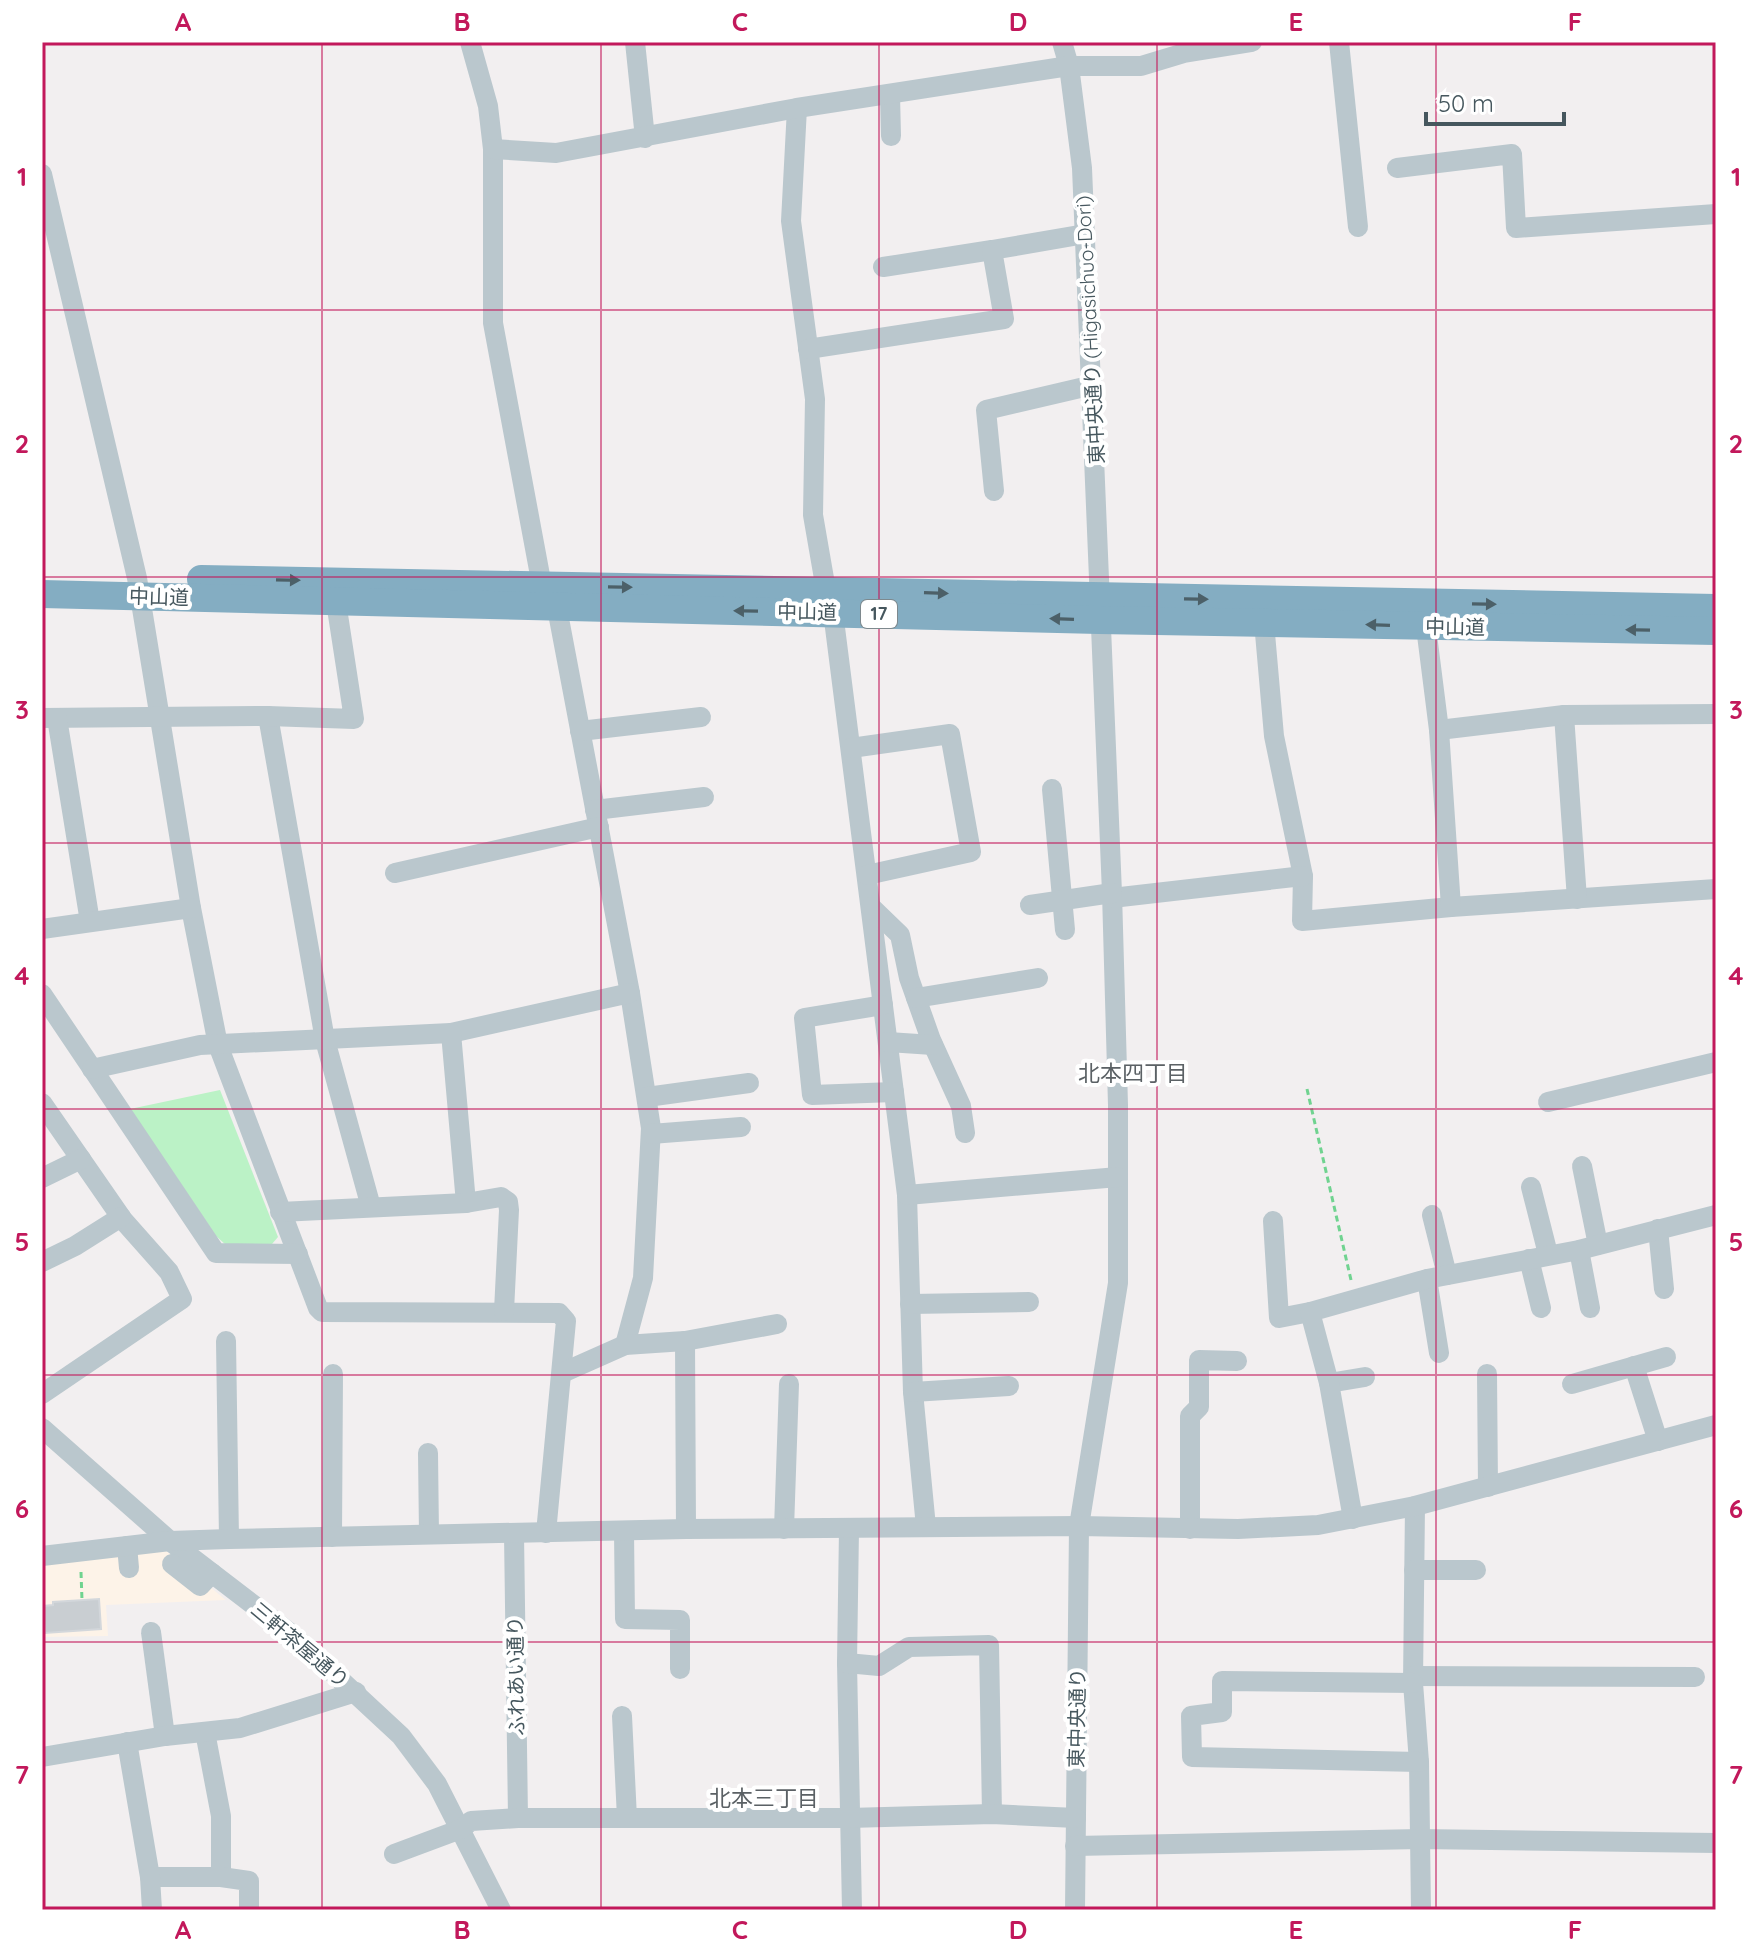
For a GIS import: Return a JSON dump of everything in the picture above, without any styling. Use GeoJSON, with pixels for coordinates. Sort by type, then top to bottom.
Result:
{"type":"FeatureCollection","features":[{"type":"Feature","properties":{"kind":"highway","name":"中山道"},"geometry":{"type":"LineString","coordinates":[[42,576],[138,587],[336,602],[550,597]]}},
{"type":"Feature","properties":{"kind":"highway","name":"中山道"},"geometry":{"type":"LineString","coordinates":[[42,594],[138,587],[1100,609],[1716,608]]}},
{"type":"Feature","properties":{"kind":"highway","name":"中山道"},"geometry":{"type":"LineString","coordinates":[[1100,609],[1264,622],[1716,631]]}},
{"type":"Feature","properties":{"kind":"street"},"geometry":{"type":"LineString","coordinates":[[470,42],[488,106],[493,149],[493,323],[580,731],[647,1097],[651,1134],[643,1278],[625,1345]]}},
{"type":"Feature","properties":{"kind":"street"},"geometry":{"type":"LineString","coordinates":[[635,42],[645,138]]}},
{"type":"Feature","properties":{"kind":"street","name":"東中央通り (Higasichuo-Dori)"},"geometry":{"type":"LineString","coordinates":[[1062,42],[1069,66],[1082,168],[1093,385],[1112,896],[1118,1177]]}},
{"type":"Feature","properties":{"kind":"street"},"geometry":{"type":"LineString","coordinates":[[493,149],[556,153],[797,108],[1069,66],[1141,66],[1184,48],[1252,42]]}},
{"type":"Feature","properties":{"kind":"street"},"geometry":{"type":"LineString","coordinates":[[1339,42],[1358,227]]}},
{"type":"Feature","properties":{"kind":"street"},"geometry":{"type":"LineString","coordinates":[[890,95],[891,136]]}},
{"type":"Feature","properties":{"kind":"street"},"geometry":{"type":"LineString","coordinates":[[797,108],[791,221],[815,399],[813,515],[830,601],[851,748],[907,1195],[913,1392],[926,1527]]}},
{"type":"Feature","properties":{"kind":"street"},"geometry":{"type":"LineString","coordinates":[[1397,168],[1512,154],[1516,228],[1716,214]]}},
{"type":"Feature","properties":{"kind":"street"},"geometry":{"type":"LineString","coordinates":[[42,174],[138,587],[191,908],[218,1045],[280,1212],[322,1312],[504,1311],[564,1315],[562,1373],[546,1533]]}},
{"type":"Feature","properties":{"kind":"street"},"geometry":{"type":"LineString","coordinates":[[883,267],[1085,234]]}},
{"type":"Feature","properties":{"kind":"street"},"geometry":{"type":"LineString","coordinates":[[808,349],[1004,319],[992,250]]}},
{"type":"Feature","properties":{"kind":"street"},"geometry":{"type":"LineString","coordinates":[[994,491],[986,410],[1093,385]]}},
{"type":"Feature","properties":{"kind":"street"},"geometry":{"type":"LineString","coordinates":[[90,922],[49,718],[268,716],[354,719],[336,602]]}},
{"type":"Feature","properties":{"kind":"street"},"geometry":{"type":"LineString","coordinates":[[1264,622],[1274,736],[1303,876],[1302,921],[1451,907],[1716,889]]}},
{"type":"Feature","properties":{"kind":"street"},"geometry":{"type":"LineString","coordinates":[[1426,627],[1439,730],[1451,907]]}},
{"type":"Feature","properties":{"kind":"street"},"geometry":{"type":"LineString","coordinates":[[1439,730],[1564,715],[1716,714]]}},
{"type":"Feature","properties":{"kind":"street"},"geometry":{"type":"LineString","coordinates":[[1564,715],[1577,899]]}},
{"type":"Feature","properties":{"kind":"street"},"geometry":{"type":"LineString","coordinates":[[268,716],[325,1040],[371,1207]]}},
{"type":"Feature","properties":{"kind":"street"},"geometry":{"type":"LineString","coordinates":[[580,731],[701,717]]}},
{"type":"Feature","properties":{"kind":"street"},"geometry":{"type":"LineString","coordinates":[[851,748],[950,734],[971,852],[867,875]]}},
{"type":"Feature","properties":{"kind":"street"},"geometry":{"type":"LineString","coordinates":[[1052,789],[1065,930]]}},
{"type":"Feature","properties":{"kind":"street"},"geometry":{"type":"LineString","coordinates":[[395,873],[597,818],[704,797]]}},
{"type":"Feature","properties":{"kind":"street"},"geometry":{"type":"LineString","coordinates":[[1030,905],[1062,899],[1303,876]]}},
{"type":"Feature","properties":{"kind":"street"},"geometry":{"type":"LineString","coordinates":[[871,907],[900,935],[909,978],[933,1045],[961,1106],[965,1133]]}},
{"type":"Feature","properties":{"kind":"street"},"geometry":{"type":"LineString","coordinates":[[42,929],[191,908]]}},
{"type":"Feature","properties":{"kind":"street"},"geometry":{"type":"LineString","coordinates":[[916,998],[1038,978]]}},
{"type":"Feature","properties":{"kind":"street"},"geometry":{"type":"LineString","coordinates":[[92,1069],[200,1045],[451,1033],[630,993]]}},
{"type":"Feature","properties":{"kind":"street"},"geometry":{"type":"LineString","coordinates":[[42,994],[216,1253],[298,1254]]}},
{"type":"Feature","properties":{"kind":"street"},"geometry":{"type":"LineString","coordinates":[[883,1005],[804,1018],[812,1095],[894,1092]]}},
{"type":"Feature","properties":{"kind":"street"},"geometry":{"type":"LineString","coordinates":[[451,1033],[466,1203]]}},
{"type":"Feature","properties":{"kind":"street"},"geometry":{"type":"LineString","coordinates":[[888,1042],[933,1045]]}},
{"type":"Feature","properties":{"kind":"street"},"geometry":{"type":"LineString","coordinates":[[1548,1102],[1716,1062]]}},
{"type":"Feature","properties":{"kind":"street"},"geometry":{"type":"LineString","coordinates":[[647,1097],[749,1083]]}},
{"type":"Feature","properties":{"kind":"street"},"geometry":{"type":"LineString","coordinates":[[42,1103],[121,1217],[169,1272],[182,1299],[42,1394]]}},
{"type":"Feature","properties":{"kind":"street"},"geometry":{"type":"LineString","coordinates":[[651,1134],[741,1127]]}},
{"type":"Feature","properties":{"kind":"street"},"geometry":{"type":"LineString","coordinates":[[42,1178],[81,1159]]}},
{"type":"Feature","properties":{"kind":"street"},"geometry":{"type":"LineString","coordinates":[[1582,1166],[1589,1247],[1590,1308]]}},
{"type":"Feature","properties":{"kind":"street"},"geometry":{"type":"LineString","coordinates":[[907,1195],[1118,1177]]}},
{"type":"Feature","properties":{"kind":"street","name":"東中央通り"},"geometry":{"type":"LineString","coordinates":[[1075,1910],[1079,1526],[1118,1283],[1118,1177]]}},
{"type":"Feature","properties":{"kind":"street"},"geometry":{"type":"LineString","coordinates":[[1531,1187],[1541,1308]]}},
{"type":"Feature","properties":{"kind":"street"},"geometry":{"type":"LineString","coordinates":[[280,1212],[466,1203],[501,1197],[508,1202],[504,1311]]}},
{"type":"Feature","properties":{"kind":"street"},"geometry":{"type":"LineString","coordinates":[[1432,1215],[1439,1353]]}},
{"type":"Feature","properties":{"kind":"street"},"geometry":{"type":"LineString","coordinates":[[1273,1221],[1279,1318],[1437,1277],[1589,1247],[1716,1215]]}},
{"type":"Feature","properties":{"kind":"street"},"geometry":{"type":"LineString","coordinates":[[42,1262],[75,1246],[121,1217]]}},
{"type":"Feature","properties":{"kind":"street"},"geometry":{"type":"LineString","coordinates":[[1658,1229],[1664,1289]]}},
{"type":"Feature","properties":{"kind":"street"},"geometry":{"type":"LineString","coordinates":[[910,1304],[1029,1302]]}},
{"type":"Feature","properties":{"kind":"street"},"geometry":{"type":"LineString","coordinates":[[1310,1312],[1329,1383],[1353,1519]]}},
{"type":"Feature","properties":{"kind":"street"},"geometry":{"type":"LineString","coordinates":[[562,1373],[625,1345],[685,1341],[777,1324]]}},
{"type":"Feature","properties":{"kind":"street"},"geometry":{"type":"LineString","coordinates":[[226,1341],[229,1539]]}},
{"type":"Feature","properties":{"kind":"street"},"geometry":{"type":"LineString","coordinates":[[685,1341],[686,1529]]}},
{"type":"Feature","properties":{"kind":"street"},"geometry":{"type":"LineString","coordinates":[[1572,1384],[1666,1357]]}},
{"type":"Feature","properties":{"kind":"street"},"geometry":{"type":"LineString","coordinates":[[1190,1529],[1190,1416],[1199,1407],[1199,1360],[1237,1361]]}},
{"type":"Feature","properties":{"kind":"street"},"geometry":{"type":"LineString","coordinates":[[1634,1366],[1658,1441]]}},
{"type":"Feature","properties":{"kind":"street"},"geometry":{"type":"LineString","coordinates":[[332,1537],[333,1374]]}},
{"type":"Feature","properties":{"kind":"street"},"geometry":{"type":"LineString","coordinates":[[1487,1374],[1488,1487]]}},
{"type":"Feature","properties":{"kind":"street"},"geometry":{"type":"LineString","coordinates":[[1329,1383],[1365,1377]]}},
{"type":"Feature","properties":{"kind":"street"},"geometry":{"type":"LineString","coordinates":[[784,1529],[789,1384]]}},
{"type":"Feature","properties":{"kind":"street"},"geometry":{"type":"LineString","coordinates":[[913,1392],[1009,1386]]}},
{"type":"Feature","properties":{"kind":"street"},"geometry":{"type":"LineString","coordinates":[[42,1556],[70,1560],[127,1546],[170,1541],[429,1534],[1079,1526],[1238,1529],[1318,1525],[1415,1506],[1716,1425]]}},
{"type":"Feature","properties":{"kind":"street","name":"三軒茶屋通り"},"geometry":{"type":"LineString","coordinates":[[44,1433],[170,1541],[290,1633],[401,1736],[437,1784],[501,1910]]}},
{"type":"Feature","properties":{"kind":"street"},"geometry":{"type":"LineString","coordinates":[[428,1453],[429,1534]]}},
{"type":"Feature","properties":{"kind":"street"},"geometry":{"type":"LineString","coordinates":[[1415,1506],[1413,1680],[1419,1762],[1421,1910]]}},
{"type":"Feature","properties":{"kind":"street"},"geometry":{"type":"LineString","coordinates":[[849,1529],[847,1663],[852,1910]]}},
{"type":"Feature","properties":{"kind":"street"},"geometry":{"type":"LineString","coordinates":[[624,1531],[625,1619],[680,1620],[680,1669]]}},
{"type":"Feature","properties":{"kind":"street","name":"ふれあい通り"},"geometry":{"type":"LineString","coordinates":[[514,1534],[518,1818]]}},
{"type":"Feature","properties":{"kind":"street"},"geometry":{"type":"LineString","coordinates":[[127,1546],[129,1568]]}},
{"type":"Feature","properties":{"kind":"street"},"geometry":{"type":"LineString","coordinates":[[172,1564],[200,1586],[212,1573]]}},
{"type":"Feature","properties":{"kind":"street"},"geometry":{"type":"LineString","coordinates":[[1414,1570],[1476,1570]]}},
{"type":"Feature","properties":{"kind":"street"},"geometry":{"type":"LineString","coordinates":[[151,1632],[165,1736]]}},
{"type":"Feature","properties":{"kind":"street"},"geometry":{"type":"LineString","coordinates":[[847,1663],[879,1666],[909,1647],[989,1645],[992,1814]]}},
{"type":"Feature","properties":{"kind":"street"},"geometry":{"type":"LineString","coordinates":[[1419,1762],[1192,1757],[1191,1716],[1222,1712],[1222,1681],[1695,1677]]}},
{"type":"Feature","properties":{"kind":"street"},"geometry":{"type":"LineString","coordinates":[[42,1757],[165,1736],[240,1728],[356,1692]]}},
{"type":"Feature","properties":{"kind":"street"},"geometry":{"type":"LineString","coordinates":[[622,1716],[627,1818]]}},
{"type":"Feature","properties":{"kind":"street"},"geometry":{"type":"LineString","coordinates":[[205,1732],[221,1816],[221,1877]]}},
{"type":"Feature","properties":{"kind":"street"},"geometry":{"type":"LineString","coordinates":[[127,1742],[150,1877],[152,1910]]}},
{"type":"Feature","properties":{"kind":"street"},"geometry":{"type":"LineString","coordinates":[[394,1854],[461,1829],[471,1821],[518,1818],[849,1818],[992,1814],[1076,1818]]}},
{"type":"Feature","properties":{"kind":"street"},"geometry":{"type":"LineString","coordinates":[[1075,1846],[1420,1839],[1716,1843]]}},
{"type":"Feature","properties":{"kind":"street"},"geometry":{"type":"LineString","coordinates":[[150,1877],[221,1877],[249,1881],[249,1910]]}},
{"type":"Feature","properties":{"kind":"path"},"geometry":{"type":"LineString","coordinates":[[1307,1089],[1356,1300]]}},
{"type":"Feature","properties":{"kind":"path"},"geometry":{"type":"LineString","coordinates":[[70,1560],[82,1600]]}},
{"type":"Feature","properties":{"kind":"shaded area"},"geometry":{"type":"Polygon","coordinates":[[[165,1550],[226,1600],[106,1605],[108,1636],[42,1637],[42,1565],[165,1550]]]}},
{"type":"Feature","properties":{"kind":"green space"},"geometry":{"type":"Polygon","coordinates":[[[220,1090],[278,1237],[272,1244],[226,1245],[216,1236],[130,1109],[220,1090]]]}},
{"type":"Feature","properties":{"kind":"building"},"geometry":{"type":"Polygon","coordinates":[[[99,1599],[101,1629],[45,1633],[43,1606],[53,1605],[53,1602],[99,1599]]]}},
{"type":"Feature","properties":{"kind":"district","name":"北本四丁目"},"geometry":{"type":"Point","coordinates":[1133,1073]}},
{"type":"Feature","properties":{"kind":"district","name":"北本三丁目"},"geometry":{"type":"Point","coordinates":[764,1798]}}]}
